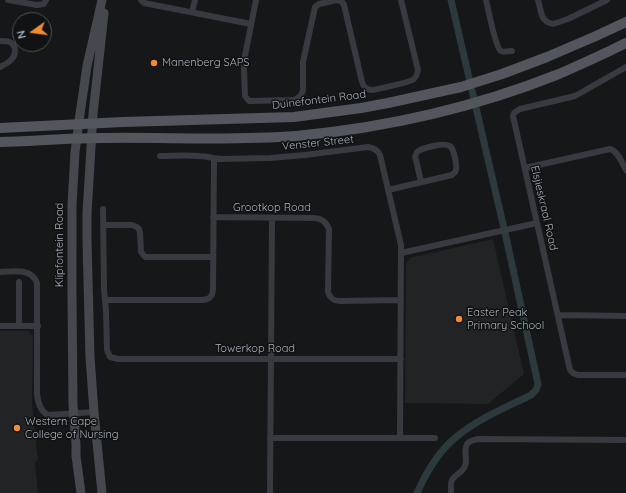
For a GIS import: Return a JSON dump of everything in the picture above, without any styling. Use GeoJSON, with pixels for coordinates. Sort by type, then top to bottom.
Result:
{"type":"FeatureCollection","features":[{"type":"Feature","properties":{"kind":"main road","name":"Klipfontein Road"},"geometry":{"type":"LineString","coordinates":[[81,493],[76,456],[73,405],[73,190],[75,152],[87,66],[102,0]]}},
{"type":"Feature","properties":{"kind":"main road"},"geometry":{"type":"LineString","coordinates":[[102,493],[90,357],[87,213],[99,52],[105,0]]}},
{"type":"Feature","properties":{"kind":"main road","name":"Duinefontein Road"},"geometry":{"type":"LineString","coordinates":[[0,128],[123,122],[294,117],[388,103],[461,87],[502,74],[547,57],[626,22]]}},
{"type":"Feature","properties":{"kind":"main road"},"geometry":{"type":"LineString","coordinates":[[0,142],[93,138],[232,139],[296,136],[361,128],[403,120],[488,98],[559,74],[626,43]]}},
{"type":"Feature","properties":{"kind":"street"},"geometry":{"type":"LineString","coordinates":[[8,0],[36,5],[44,4],[46,0]]}},
{"type":"Feature","properties":{"kind":"street"},"geometry":{"type":"LineString","coordinates":[[141,0],[144,2],[251,24]]}},
{"type":"Feature","properties":{"kind":"street"},"geometry":{"type":"LineString","coordinates":[[192,12],[195,0]]}},
{"type":"Feature","properties":{"kind":"street"},"geometry":{"type":"LineString","coordinates":[[256,0],[245,56],[244,69],[244,93],[246,99],[251,101],[297,99],[300,97],[304,90],[302,62],[315,8],[319,4],[337,0],[340,0],[344,5],[362,82],[366,88],[373,90],[409,81],[416,77],[418,70],[401,0]]}},
{"type":"Feature","properties":{"kind":"street"},"geometry":{"type":"LineString","coordinates":[[486,0],[498,47],[503,52],[512,51]]}},
{"type":"Feature","properties":{"kind":"street"},"geometry":{"type":"LineString","coordinates":[[538,0],[542,16],[547,22],[553,24],[607,0]]}},
{"type":"Feature","properties":{"kind":"street"},"geometry":{"type":"LineString","coordinates":[[0,41],[10,42],[14,46],[15,50],[14,57],[0,67]]}},
{"type":"Feature","properties":{"kind":"street","name":"Elsjieskraal Road"},"geometry":{"type":"LineString","coordinates":[[626,67],[575,96],[520,109],[514,113],[514,120],[570,368],[572,372],[580,375],[626,375]]}},
{"type":"Feature","properties":{"kind":"street"},"geometry":{"type":"LineString","coordinates":[[388,190],[449,176],[454,173],[456,165],[453,151],[450,146],[442,144],[421,149],[417,152],[415,157],[421,182]]}},
{"type":"Feature","properties":{"kind":"street","name":"Venster Street"},"geometry":{"type":"LineString","coordinates":[[160,156],[206,156],[214,159],[270,158],[370,147],[379,152],[401,245],[400,438]]}},
{"type":"Feature","properties":{"kind":"street"},"geometry":{"type":"LineString","coordinates":[[525,168],[612,149],[626,170]]}},
{"type":"Feature","properties":{"kind":"street"},"geometry":{"type":"LineString","coordinates":[[103,209],[105,300],[207,300],[213,294],[214,159]]}},
{"type":"Feature","properties":{"kind":"street","name":"Grootkop Road"},"geometry":{"type":"LineString","coordinates":[[213,218],[320,219],[326,223],[329,229],[328,292],[331,298],[340,301],[401,300]]}},
{"type":"Feature","properties":{"kind":"street"},"geometry":{"type":"LineString","coordinates":[[270,493],[272,218]]}},
{"type":"Feature","properties":{"kind":"street"},"geometry":{"type":"LineString","coordinates":[[401,253],[537,223]]}},
{"type":"Feature","properties":{"kind":"street"},"geometry":{"type":"LineString","coordinates":[[103,225],[132,225],[137,227],[140,233],[141,252],[145,257],[213,257]]}},
{"type":"Feature","properties":{"kind":"street"},"geometry":{"type":"LineString","coordinates":[[0,272],[23,272],[29,274],[35,279],[38,286],[37,394],[40,408],[48,416],[94,412]]}},
{"type":"Feature","properties":{"kind":"street"},"geometry":{"type":"LineString","coordinates":[[19,282],[19,326]]}},
{"type":"Feature","properties":{"kind":"street","name":"Towerkop Road"},"geometry":{"type":"LineString","coordinates":[[105,300],[106,350],[110,357],[118,359],[401,359]]}},
{"type":"Feature","properties":{"kind":"street"},"geometry":{"type":"LineString","coordinates":[[558,315],[626,316]]}},
{"type":"Feature","properties":{"kind":"street"},"geometry":{"type":"LineString","coordinates":[[0,326],[38,326]]}},
{"type":"Feature","properties":{"kind":"street"},"geometry":{"type":"LineString","coordinates":[[270,438],[435,438]]}},
{"type":"Feature","properties":{"kind":"street"},"geometry":{"type":"LineString","coordinates":[[451,493],[453,480],[465,467],[466,447],[470,441],[478,439],[626,440]]}},
{"type":"Feature","properties":{"kind":"shaded area","name":"Easter Peak Primary School"},"geometry":{"type":"Polygon","coordinates":[[[493,239],[524,374],[488,404],[405,403],[406,264],[410,258],[493,239]]]}},
{"type":"Feature","properties":{"kind":"shaded area","name":"Western Cape College of Nursing"},"geometry":{"type":"Polygon","coordinates":[[[0,331],[28,331],[33,336],[32,402],[38,459],[35,462],[38,493],[0,493],[0,331]]]}},
{"type":"Feature","properties":{"kind":"waterway"},"geometry":{"type":"LineString","coordinates":[[417,493],[433,463],[455,438],[482,419],[531,395],[536,390],[538,384],[506,237],[451,0]]}},
{"type":"Feature","properties":{"kind":"place","name":"Manenberg SAPS"},"geometry":{"type":"Point","coordinates":[154,63]}},
{"type":"Feature","properties":{"kind":"place","name":"Easter Peak Primary School"},"geometry":{"type":"Point","coordinates":[459,319]}},
{"type":"Feature","properties":{"kind":"place","name":"Western Cape College of Nursing"},"geometry":{"type":"Point","coordinates":[17,428]}}]}
